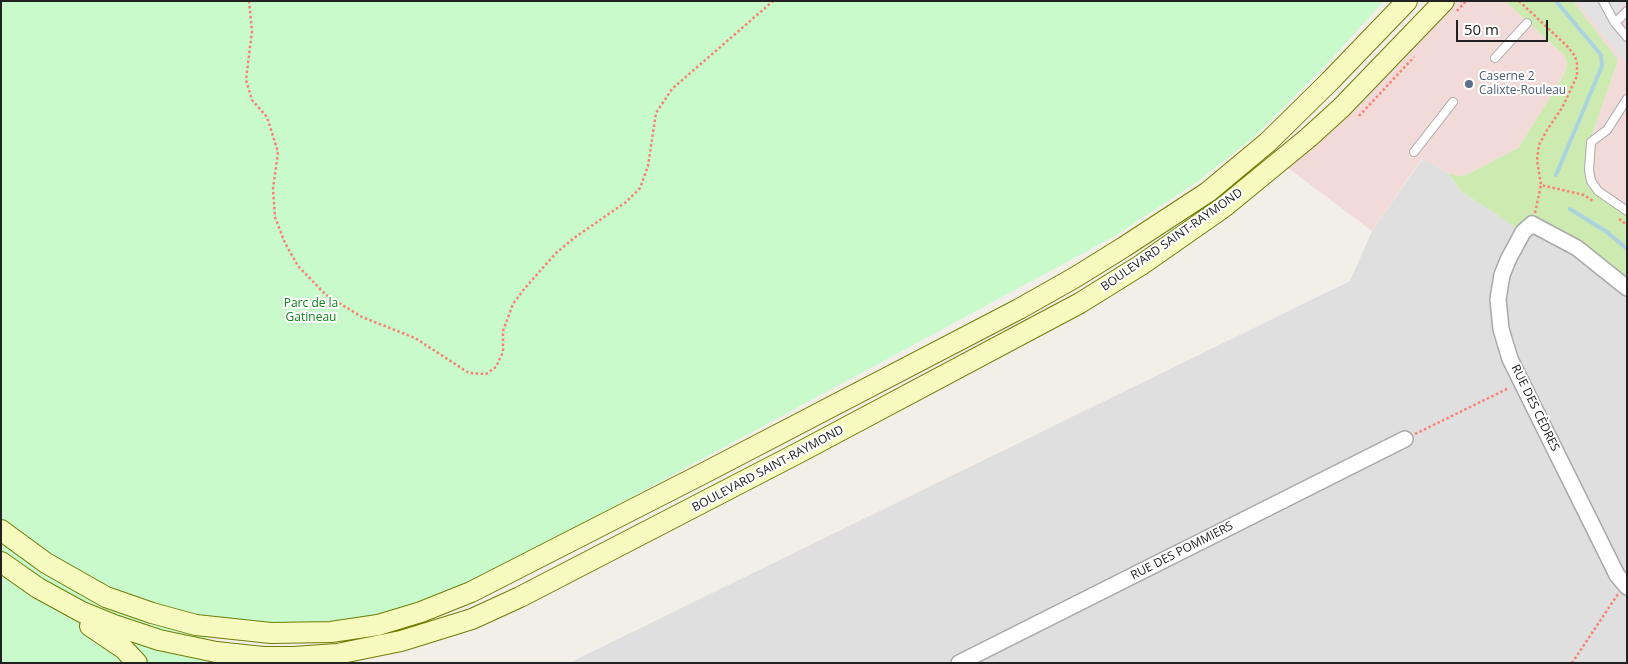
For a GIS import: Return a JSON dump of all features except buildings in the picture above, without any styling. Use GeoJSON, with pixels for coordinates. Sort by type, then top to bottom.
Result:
{"type":"FeatureCollection","features":[{"type":"Feature","properties":{"kind":"main road","name":"BOULEVARD SAINT-RAYMOND"},"geometry":{"type":"LineString","coordinates":[[1,530],[46,563],[106,597],[176,620],[219,628],[302,634],[378,625],[421,612],[471,592],[708,471],[1019,309],[1124,247],[1208,192],[1268,142],[1330,81],[1406,1]]}},
{"type":"Feature","properties":{"kind":"main road","name":"BOULEVARD SAINT-RAYMOND"},"geometry":{"type":"LineString","coordinates":[[1,562],[38,588],[82,612],[122,628],[216,657],[294,657],[337,654],[401,641],[472,619],[520,597],[800,452],[1080,303],[1141,265],[1224,207],[1308,138],[1341,108],[1444,1]]}},
{"type":"Feature","properties":{"kind":"main road"},"geometry":{"type":"LineString","coordinates":[[38,588],[82,621],[124,648],[137,663]]}},
{"type":"Feature","properties":{"kind":"main road"},"geometry":{"type":"LineString","coordinates":[[363,663],[472,619]]}},
{"type":"Feature","properties":{"kind":"main road"},"geometry":{"type":"LineString","coordinates":[[216,657],[219,628]]}},
{"type":"Feature","properties":{"kind":"main road"},"geometry":{"type":"LineString","coordinates":[[238,658],[240,630]]}},
{"type":"Feature","properties":{"kind":"street"},"geometry":{"type":"LineString","coordinates":[[1532,224],[1577,248],[1627,288]]}},
{"type":"Feature","properties":{"kind":"street","name":"RUE DES CÈDRES"},"geometry":{"type":"LineString","coordinates":[[1532,224],[1523,232],[1516,243],[1502,275],[1498,299],[1501,329],[1510,359],[1617,575],[1625,586]]}},
{"type":"Feature","properties":{"kind":"street","name":"RUE DES POMMIERS"},"geometry":{"type":"LineString","coordinates":[[959,663],[1405,439]]}},
{"type":"Feature","properties":{"kind":"lane"},"geometry":{"type":"LineString","coordinates":[[1602,1],[1615,23],[1627,37]]}},
{"type":"Feature","properties":{"kind":"lane"},"geometry":{"type":"LineString","coordinates":[[1615,23],[1627,11]]}},
{"type":"Feature","properties":{"kind":"lane"},"geometry":{"type":"LineString","coordinates":[[1495,58],[1527,23]]}},
{"type":"Feature","properties":{"kind":"lane"},"geometry":{"type":"LineString","coordinates":[[1627,99],[1607,130],[1591,142],[1589,170],[1592,181],[1598,191],[1627,211]]}},
{"type":"Feature","properties":{"kind":"lane"},"geometry":{"type":"LineString","coordinates":[[1414,152],[1452,102]]}},
{"type":"Feature","properties":{"kind":"path"},"geometry":{"type":"LineString","coordinates":[[249,1],[252,31],[246,80],[252,100],[268,118],[278,152],[273,189],[275,217],[285,243],[298,266],[326,295],[362,317],[415,338],[468,373],[486,374],[496,367],[503,352],[503,331],[513,304],[525,288],[556,254],[574,238],[626,202],[640,188],[648,166],[656,113],[672,89],[773,1]]}},
{"type":"Feature","properties":{"kind":"path"},"geometry":{"type":"LineString","coordinates":[[1519,1],[1567,46],[1578,64],[1577,76],[1562,108],[1539,146],[1537,160],[1541,185],[1532,224]]}},
{"type":"Feature","properties":{"kind":"path"},"geometry":{"type":"LineString","coordinates":[[1541,185],[1584,195],[1598,204]]}},
{"type":"Feature","properties":{"kind":"path"},"geometry":{"type":"LineString","coordinates":[[1612,214],[1627,225]]}},
{"type":"Feature","properties":{"kind":"path"},"geometry":{"type":"LineString","coordinates":[[1405,439],[1522,382]]}},
{"type":"Feature","properties":{"kind":"path"},"geometry":{"type":"LineString","coordinates":[[1572,663],[1625,586]]}},
{"type":"Feature","properties":{"kind":"shaded area"},"geometry":{"type":"Polygon","coordinates":[[[1444,1],[1505,1],[1564,55],[1567,62],[1566,69],[1518,148],[1466,175],[1457,176],[1422,158],[1372,231],[1280,162],[1444,1]]]}},
{"type":"Feature","properties":{"kind":"shaded area"},"geometry":{"type":"Polygon","coordinates":[[[1573,1],[1627,1],[1627,211],[1591,181],[1591,142],[1593,132],[1618,60],[1573,1]]]}},
{"type":"Feature","properties":{"kind":"shaded area"},"geometry":{"type":"Polygon","coordinates":[[[1576,1],[1627,1],[1614,16],[1627,30],[1627,64],[1576,1]]]}},
{"type":"Feature","properties":{"kind":"shaded area"},"geometry":{"type":"Polygon","coordinates":[[[1423,158],[1448,173],[1461,191],[1523,232],[1532,224],[1627,288],[1627,663],[569,663],[1350,281],[1372,231],[1423,158]]]}},
{"type":"Feature","properties":{"kind":"green space","name":"Parc de la Gatineau"},"geometry":{"type":"Polygon","coordinates":[[[1,1],[1384,1],[1320,71],[1254,137],[1197,182],[1113,237],[515,560],[435,596],[375,616],[316,624],[249,623],[210,619],[203,663],[1,663],[1,1]]]}},
{"type":"Feature","properties":{"kind":"green space"},"geometry":{"type":"Polygon","coordinates":[[[1505,1],[1573,1],[1618,60],[1593,132],[1591,142],[1592,181],[1627,211],[1627,288],[1554,235],[1523,232],[1461,191],[1448,173],[1457,176],[1466,175],[1518,148],[1566,70],[1567,62],[1564,55],[1505,1]]]}},
{"type":"Feature","properties":{"kind":"waterway"},"geometry":{"type":"LineString","coordinates":[[1556,1],[1601,55],[1602,66],[1556,175]]}},
{"type":"Feature","properties":{"kind":"waterway"},"geometry":{"type":"LineString","coordinates":[[1570,209],[1607,232],[1627,249]]}},
{"type":"Feature","properties":{"kind":"place","name":"Caserne 2 Calixte-Rouleau"},"geometry":{"type":"Point","coordinates":[1469,84]}}]}
